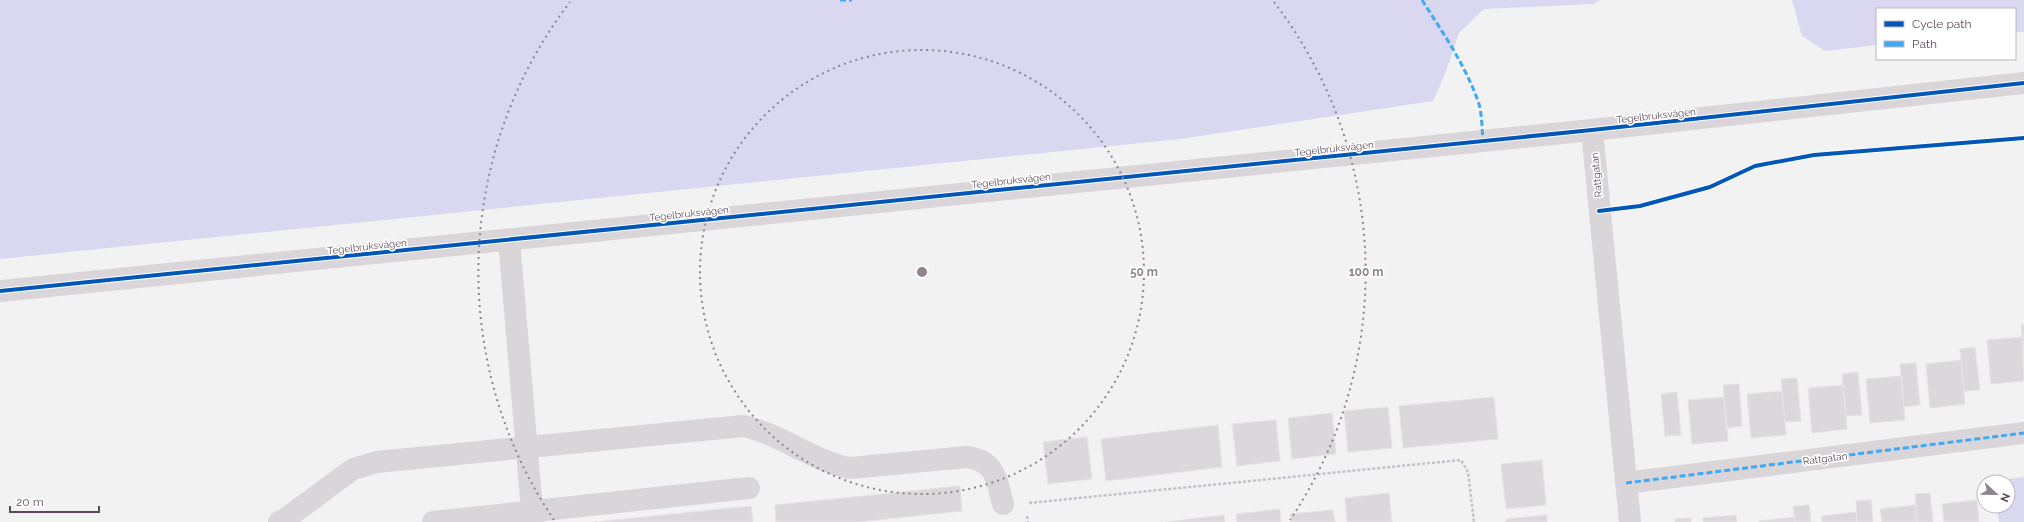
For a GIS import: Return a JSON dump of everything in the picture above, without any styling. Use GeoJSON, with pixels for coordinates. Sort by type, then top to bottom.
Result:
{"type":"FeatureCollection","features":[{"type":"Feature","properties":{"kind":"street","name":"Tegelbruksvägen"},"geometry":{"type":"LineString","coordinates":[[0,291],[1592,130],[2024,83]]}},
{"type":"Feature","properties":{"kind":"street","name":"Rattgatan"},"geometry":{"type":"LineString","coordinates":[[1592,130],[1630,522]]}},
{"type":"Feature","properties":{"kind":"street"},"geometry":{"type":"LineString","coordinates":[[509,240],[533,517]]}},
{"type":"Feature","properties":{"kind":"street"},"geometry":{"type":"LineString","coordinates":[[279,522],[284,520],[353,469],[377,462],[743,426],[763,430],[835,465],[850,468],[967,456],[979,458],[986,462],[993,471],[1003,504]]}},
{"type":"Feature","properties":{"kind":"street","name":"Rattgatan"},"geometry":{"type":"LineString","coordinates":[[1626,483],[2024,434]]}},
{"type":"Feature","properties":{"kind":"street"},"geometry":{"type":"LineString","coordinates":[[433,522],[533,517],[749,488]]}},
{"type":"Feature","properties":{"kind":"path"},"geometry":{"type":"LineString","coordinates":[[1003,504],[1048,502],[1461,460],[1468,472],[1474,522]]}},
{"type":"Feature","properties":{"kind":"shaded area"},"geometry":{"type":"Polygon","coordinates":[[[0,0],[1600,0],[1594,4],[1484,9],[1459,33],[1445,74],[1433,101],[1180,139],[0,259],[0,0]]]}},
{"type":"Feature","properties":{"kind":"shaded area"},"geometry":{"type":"Polygon","coordinates":[[[1792,0],[2024,0],[2024,32],[2016,32],[2016,8],[1876,8],[1876,45],[1825,51],[1802,36],[1792,0]]]}},
{"type":"Feature","properties":{"kind":"shaded area"},"geometry":{"type":"Polygon","coordinates":[[[2024,477],[2024,522],[1999,522],[1998,514],[2016,514],[2016,478],[2024,477]]]}},
{"type":"Feature","properties":{"kind":"building"},"geometry":{"type":"Polygon","coordinates":[[[2021,325],[2024,325],[2024,358],[2022,337],[2021,325]]]}},
{"type":"Feature","properties":{"kind":"building"},"geometry":{"type":"Polygon","coordinates":[[[2022,337],[2024,381],[1991,384],[1987,340],[2022,337]]]}},
{"type":"Feature","properties":{"kind":"building"},"geometry":{"type":"Polygon","coordinates":[[[1975,347],[1980,390],[1964,391],[1960,349],[1975,347]]]}},
{"type":"Feature","properties":{"kind":"building"},"geometry":{"type":"Polygon","coordinates":[[[1961,360],[1965,404],[1930,408],[1926,364],[1961,360]]]}},
{"type":"Feature","properties":{"kind":"building"},"geometry":{"type":"Polygon","coordinates":[[[1916,363],[1920,405],[1904,407],[1900,364],[1916,363]]]}},
{"type":"Feature","properties":{"kind":"building"},"geometry":{"type":"Polygon","coordinates":[[[1858,372],[1862,415],[1846,416],[1842,374],[1858,372]]]}},
{"type":"Feature","properties":{"kind":"building"},"geometry":{"type":"Polygon","coordinates":[[[1901,376],[1905,420],[1870,423],[1866,379],[1901,376]]]}},
{"type":"Feature","properties":{"kind":"building"},"geometry":{"type":"Polygon","coordinates":[[[1797,378],[1801,421],[1785,422],[1781,379],[1797,378]]]}},
{"type":"Feature","properties":{"kind":"building"},"geometry":{"type":"Polygon","coordinates":[[[1739,384],[1742,426],[1727,428],[1723,385],[1739,384]]]}},
{"type":"Feature","properties":{"kind":"building"},"geometry":{"type":"Polygon","coordinates":[[[1843,385],[1847,429],[1812,433],[1808,388],[1843,385]]]}},
{"type":"Feature","properties":{"kind":"building"},"geometry":{"type":"Polygon","coordinates":[[[1782,391],[1786,435],[1751,438],[1747,394],[1782,391]]]}},
{"type":"Feature","properties":{"kind":"building"},"geometry":{"type":"Polygon","coordinates":[[[1677,392],[1681,435],[1665,436],[1661,394],[1677,392]]]}},
{"type":"Feature","properties":{"kind":"building"},"geometry":{"type":"Polygon","coordinates":[[[1494,397],[1498,439],[1403,448],[1399,406],[1494,397]]]}},
{"type":"Feature","properties":{"kind":"building"},"geometry":{"type":"Polygon","coordinates":[[[1724,397],[1728,441],[1692,444],[1688,400],[1724,397]]]}},
{"type":"Feature","properties":{"kind":"building"},"geometry":{"type":"Polygon","coordinates":[[[1388,407],[1392,448],[1348,452],[1344,411],[1388,407]]]}},
{"type":"Feature","properties":{"kind":"building"},"geometry":{"type":"Polygon","coordinates":[[[1332,413],[1336,454],[1292,459],[1288,418],[1332,413]]]}},
{"type":"Feature","properties":{"kind":"building"},"geometry":{"type":"Polygon","coordinates":[[[1276,420],[1280,461],[1237,466],[1232,424],[1276,420]]]}},
{"type":"Feature","properties":{"kind":"building"},"geometry":{"type":"Polygon","coordinates":[[[1218,425],[1222,467],[1106,481],[1101,439],[1218,425]]]}},
{"type":"Feature","properties":{"kind":"building"},"geometry":{"type":"Polygon","coordinates":[[[1087,437],[1092,479],[1048,484],[1043,442],[1087,437]]]}},
{"type":"Feature","properties":{"kind":"building"},"geometry":{"type":"Polygon","coordinates":[[[1542,460],[1546,505],[1506,509],[1501,464],[1542,460]]]}},
{"type":"Feature","properties":{"kind":"building"},"geometry":{"type":"Polygon","coordinates":[[[960,486],[962,511],[858,522],[776,522],[775,505],[960,486]]]}},
{"type":"Feature","properties":{"kind":"building"},"geometry":{"type":"Polygon","coordinates":[[[1389,493],[1392,522],[1347,522],[1345,498],[1389,493]]]}},
{"type":"Feature","properties":{"kind":"building"},"geometry":{"type":"Polygon","coordinates":[[[1930,493],[1933,522],[1917,522],[1915,494],[1930,493]]]}},
{"type":"Feature","properties":{"kind":"building"},"geometry":{"type":"Polygon","coordinates":[[[1871,500],[1873,522],[1857,522],[1856,501],[1871,500]]]}},
{"type":"Feature","properties":{"kind":"building"},"geometry":{"type":"Polygon","coordinates":[[[1976,500],[1976,514],[1978,514],[1979,522],[1944,522],[1942,504],[1976,500]]]}},
{"type":"Feature","properties":{"kind":"building"},"geometry":{"type":"Polygon","coordinates":[[[1809,505],[1811,522],[1795,522],[1793,506],[1809,505]]]}},
{"type":"Feature","properties":{"kind":"building"},"geometry":{"type":"Polygon","coordinates":[[[1915,505],[1917,522],[1882,522],[1880,509],[1915,505]]]}},
{"type":"Feature","properties":{"kind":"building"},"geometry":{"type":"Polygon","coordinates":[[[751,506],[753,522],[595,522],[751,506]]]}},
{"type":"Feature","properties":{"kind":"building"},"geometry":{"type":"Polygon","coordinates":[[[1280,509],[1281,522],[1237,522],[1236,514],[1280,509]]]}},
{"type":"Feature","properties":{"kind":"building"},"geometry":{"type":"Polygon","coordinates":[[[1333,510],[1335,522],[1291,522],[1290,514],[1333,510]]]}},
{"type":"Feature","properties":{"kind":"building"},"geometry":{"type":"Polygon","coordinates":[[[1856,512],[1857,522],[1822,522],[1822,516],[1856,512]]]}},
{"type":"Feature","properties":{"kind":"building"},"geometry":{"type":"Polygon","coordinates":[[[1224,515],[1225,522],[1165,522],[1224,515]]]}},
{"type":"Feature","properties":{"kind":"building"},"geometry":{"type":"Polygon","coordinates":[[[1547,515],[1547,522],[1506,522],[1506,519],[1547,515]]]}},
{"type":"Feature","properties":{"kind":"building"},"geometry":{"type":"Polygon","coordinates":[[[1736,515],[1737,522],[1703,522],[1703,518],[1736,515]]]}},
{"type":"Feature","properties":{"kind":"building"},"geometry":{"type":"Polygon","coordinates":[[[1795,517],[1795,522],[1759,522],[1759,521],[1795,517]]]}},
{"type":"Feature","properties":{"kind":"building"},"geometry":{"type":"Polygon","coordinates":[[[1691,518],[1691,522],[1675,522],[1675,519],[1691,518]]]}},
{"type":"Feature","properties":{"kind":"marked path"},"geometry":{"type":"LineString","coordinates":[[840,0],[852,0]]}},
{"type":"Feature","properties":{"kind":"marked path"},"geometry":{"type":"LineString","coordinates":[[1422,0],[1454,50],[1468,76],[1480,108],[1483,141]]}},
{"type":"Feature","properties":{"kind":"marked path"},"geometry":{"type":"LineString","coordinates":[[1626,483],[2024,433]]}},
{"type":"Feature","properties":{"kind":"cycle path"},"geometry":{"type":"LineString","coordinates":[[0,291],[1592,130],[2024,83]]}},
{"type":"Feature","properties":{"kind":"cycle path"},"geometry":{"type":"LineString","coordinates":[[1599,211],[1640,206],[1710,187],[1755,166],[1814,155],[2024,138]]}}]}
